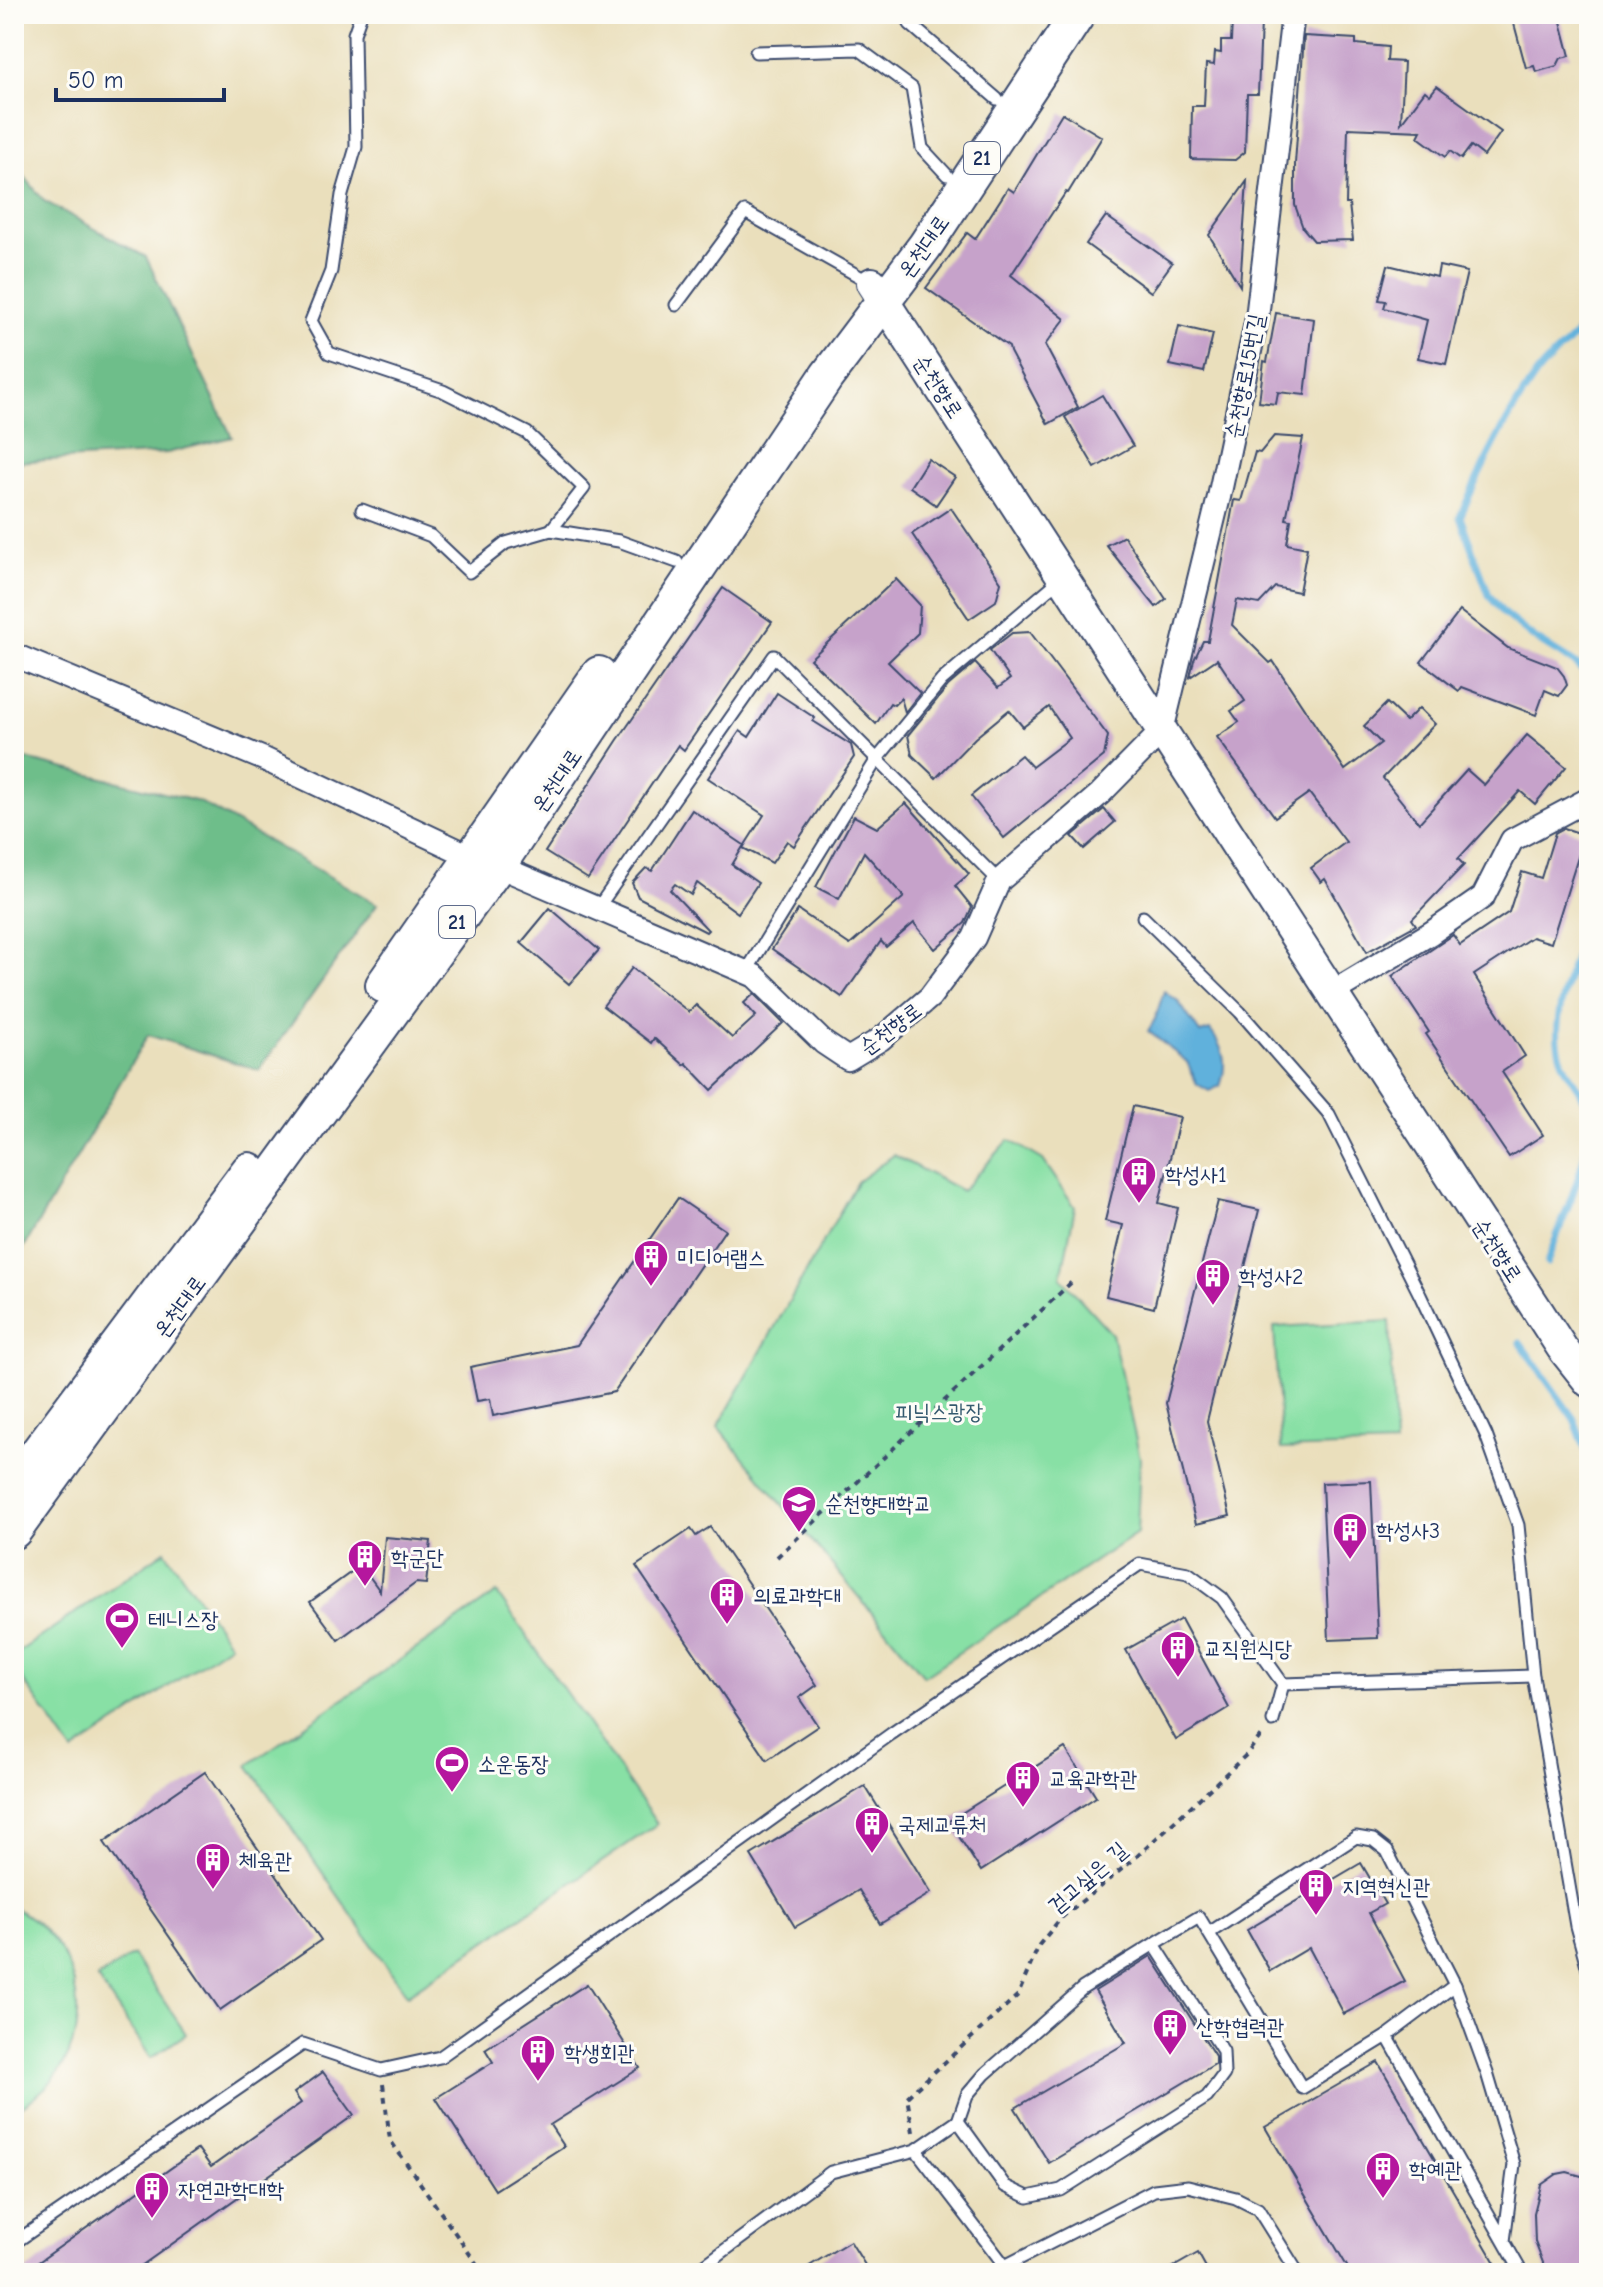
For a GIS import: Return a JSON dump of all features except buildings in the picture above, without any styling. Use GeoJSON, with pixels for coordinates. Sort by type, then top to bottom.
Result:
{"type":"FeatureCollection","features":[{"type":"Feature","properties":{"kind":"main road","name":"온천대로"},"geometry":{"type":"LineString","coordinates":[[14,1531],[827,376],[947,175],[1052,14]]}},
{"type":"Feature","properties":{"kind":"main road","name":"온천대로"},"geometry":{"type":"LineString","coordinates":[[16,1477],[485,862],[677,562],[878,292],[925,246],[1078,14]]}},
{"type":"Feature","properties":{"kind":"main road","name":"순천향로"},"geometry":{"type":"LineString","coordinates":[[878,292],[1562,1348],[1589,1382]]}},
{"type":"Feature","properties":{"kind":"street","name":"순천향로15번길"},"geometry":{"type":"LineString","coordinates":[[1162,731],[1219,497],[1257,318],[1293,14]]}},
{"type":"Feature","properties":{"kind":"street"},"geometry":{"type":"LineString","coordinates":[[14,655],[264,759],[485,862]]}},
{"type":"Feature","properties":{"kind":"street","name":"순천향로"},"geometry":{"type":"LineString","coordinates":[[485,862],[755,976],[824,1043],[848,1059],[881,1039],[930,997],[974,938],[999,881],[1100,794],[1162,731]]}},
{"type":"Feature","properties":{"kind":"street"},"geometry":{"type":"LineString","coordinates":[[1331,993],[1419,941],[1483,897],[1512,840],[1589,799]]}},
{"type":"Feature","properties":{"kind":"lane"},"geometry":{"type":"LineString","coordinates":[[361,14],[354,34],[356,147],[342,195],[331,271],[311,321],[329,353],[443,391],[527,433],[584,488],[551,530]]}},
{"type":"Feature","properties":{"kind":"lane"},"geometry":{"type":"LineString","coordinates":[[905,14],[910,24],[997,99]]}},
{"type":"Feature","properties":{"kind":"lane"},"geometry":{"type":"LineString","coordinates":[[756,52],[859,49],[912,88],[922,148],[947,175]]}},
{"type":"Feature","properties":{"kind":"lane","name":"온천대로"},"geometry":{"type":"LineString","coordinates":[[676,305],[745,212],[878,292]]}},
{"type":"Feature","properties":{"kind":"lane"},"geometry":{"type":"LineString","coordinates":[[362,510],[431,536],[469,572],[506,543],[551,530],[619,541],[677,562]]}},
{"type":"Feature","properties":{"kind":"lane"},"geometry":{"type":"LineString","coordinates":[[746,972],[877,759],[942,680],[1063,578]]}},
{"type":"Feature","properties":{"kind":"lane"},"geometry":{"type":"LineString","coordinates":[[597,910],[774,656],[999,881]]}},
{"type":"Feature","properties":{"kind":"lane"},"geometry":{"type":"LineString","coordinates":[[1143,917],[1240,1012],[1329,1114],[1486,1435],[1518,1525],[1533,1676],[1576,1926],[1589,1973]]}},
{"type":"Feature","properties":{"kind":"lane"},"geometry":{"type":"LineString","coordinates":[[14,2243],[303,2044],[381,2070],[440,2057],[891,1734],[1140,1564],[1188,1573],[1222,1598],[1283,1684]]}},
{"type":"Feature","properties":{"kind":"lane"},"geometry":{"type":"LineString","coordinates":[[1283,1684],[1533,1676]]}},
{"type":"Feature","properties":{"kind":"lane"},"geometry":{"type":"LineString","coordinates":[[1273,1721],[1283,1684]]}},
{"type":"Feature","properties":{"kind":"lane"},"geometry":{"type":"LineString","coordinates":[[1209,1933],[1356,1837],[1373,1840],[1387,1851],[1455,1985],[1487,2073],[1514,2164],[1504,2241]]}},
{"type":"Feature","properties":{"kind":"lane"},"geometry":{"type":"LineString","coordinates":[[694,2273],[831,2172],[916,2150],[958,2121],[967,2095],[985,2074],[1083,1988],[1199,1917],[1302,2088],[1387,2036],[1455,1985]]}},
{"type":"Feature","properties":{"kind":"lane"},"geometry":{"type":"LineString","coordinates":[[958,2121],[1005,2186],[1028,2197],[1061,2190],[1207,2097],[1224,2074],[1223,2051],[1154,1944]]}},
{"type":"Feature","properties":{"kind":"lane"},"geometry":{"type":"LineString","coordinates":[[1387,2036],[1522,2273]]}},
{"type":"Feature","properties":{"kind":"lane"},"geometry":{"type":"LineString","coordinates":[[916,2150],[1005,2266],[1154,2190],[1188,2186],[1236,2198],[1258,2209],[1298,2273]]}},
{"type":"Feature","properties":{"kind":"path"},"geometry":{"type":"LineString","coordinates":[[777,1557],[1074,1280]]}},
{"type":"Feature","properties":{"kind":"path","name":"걷고싶은 길"},"geometry":{"type":"LineString","coordinates":[[916,2150],[907,2097],[1018,1995],[1039,1945],[1061,1918],[1133,1860],[1245,1756],[1273,1721]]}},
{"type":"Feature","properties":{"kind":"path"},"geometry":{"type":"LineString","coordinates":[[381,2070],[390,2140],[483,2273]]}},
{"type":"Feature","properties":{"kind":"green space"},"geometry":{"type":"Polygon","coordinates":[[[14,163],[44,201],[146,257],[232,437],[167,453],[14,462],[14,163]]]}},
{"type":"Feature","properties":{"kind":"green space"},"geometry":{"type":"Polygon","coordinates":[[[14,756],[200,802],[377,904],[259,1070],[148,1035],[23,1249],[14,1243],[14,756]]]}},
{"type":"Feature","properties":{"kind":"green space","name":"피닉스광장"},"geometry":{"type":"Polygon","coordinates":[[[1009,1140],[1043,1160],[1075,1207],[1061,1278],[1112,1334],[1140,1458],[1137,1533],[924,1676],[718,1427],[857,1182],[894,1155],[962,1191],[1009,1140]]]}},
{"type":"Feature","properties":{"kind":"green space"},"geometry":{"type":"Polygon","coordinates":[[[1390,1321],[1395,1445],[1281,1449],[1274,1327],[1390,1321]]]}},
{"type":"Feature","properties":{"kind":"green space","name":"테니스장"},"geometry":{"type":"Polygon","coordinates":[[[165,1551],[230,1644],[73,1752],[14,1667],[14,1655],[165,1551]]]}},
{"type":"Feature","properties":{"kind":"green space","name":"소운동장"},"geometry":{"type":"Polygon","coordinates":[[[497,1593],[657,1824],[407,1995],[248,1765],[497,1593]]]}},
{"type":"Feature","properties":{"kind":"green space"},"geometry":{"type":"Polygon","coordinates":[[[14,1908],[35,1922],[52,1939],[74,1982],[77,2006],[69,2054],[56,2076],[14,2112],[14,1908]]]}},
{"type":"Feature","properties":{"kind":"green space"},"geometry":{"type":"Polygon","coordinates":[[[133,1955],[186,2034],[151,2058],[97,1978],[133,1955]]]}},
{"type":"Feature","properties":{"kind":"water"},"geometry":{"type":"Polygon","coordinates":[[[1164,991],[1178,1001],[1200,1033],[1210,1030],[1215,1037],[1224,1063],[1220,1086],[1209,1091],[1197,1084],[1187,1062],[1148,1031],[1164,991]]]}},
{"type":"Feature","properties":{"kind":"waterway"},"geometry":{"type":"LineString","coordinates":[[1589,317],[1542,367],[1514,409],[1460,517],[1489,595],[1503,613],[1534,638],[1576,664],[1589,677]]}},
{"type":"Feature","properties":{"kind":"waterway"},"geometry":{"type":"LineString","coordinates":[[1547,1263],[1574,1190],[1588,1134],[1588,1109],[1561,1057],[1558,1025],[1565,989],[1589,922]]}},
{"type":"Feature","properties":{"kind":"waterway"},"geometry":{"type":"LineString","coordinates":[[1520,1343],[1574,1419],[1589,1458]]}},
{"type":"Feature","properties":{"kind":"place","name":"학성사1"},"geometry":{"type":"Point","coordinates":[1139,1205]}},
{"type":"Feature","properties":{"kind":"place","name":"미디어랩스"},"geometry":{"type":"Point","coordinates":[651,1288]}},
{"type":"Feature","properties":{"kind":"place","name":"학성사2"},"geometry":{"type":"Point","coordinates":[1213,1307]}},
{"type":"Feature","properties":{"kind":"place","name":"순천향대학교"},"geometry":{"type":"Point","coordinates":[799,1534]}},
{"type":"Feature","properties":{"kind":"place","name":"학성사3"},"geometry":{"type":"Point","coordinates":[1350,1561]}},
{"type":"Feature","properties":{"kind":"place","name":"학군단"},"geometry":{"type":"Point","coordinates":[365,1588]}},
{"type":"Feature","properties":{"kind":"place","name":"의료과학대"},"geometry":{"type":"Point","coordinates":[727,1626]}},
{"type":"Feature","properties":{"kind":"place","name":"테니스장"},"geometry":{"type":"Point","coordinates":[122,1650]}},
{"type":"Feature","properties":{"kind":"place","name":"교직원식당"},"geometry":{"type":"Point","coordinates":[1178,1679]}},
{"type":"Feature","properties":{"kind":"place","name":"소운동장"},"geometry":{"type":"Point","coordinates":[452,1794]}},
{"type":"Feature","properties":{"kind":"place","name":"교육과학관"},"geometry":{"type":"Point","coordinates":[1023,1809]}},
{"type":"Feature","properties":{"kind":"place","name":"국제교류처"},"geometry":{"type":"Point","coordinates":[872,1855]}},
{"type":"Feature","properties":{"kind":"place","name":"체육관"},"geometry":{"type":"Point","coordinates":[213,1891]}},
{"type":"Feature","properties":{"kind":"place","name":"지역혁신관"},"geometry":{"type":"Point","coordinates":[1316,1917]}},
{"type":"Feature","properties":{"kind":"place","name":"산학협력관"},"geometry":{"type":"Point","coordinates":[1170,2057]}},
{"type":"Feature","properties":{"kind":"place","name":"학생회관"},"geometry":{"type":"Point","coordinates":[538,2083]}},
{"type":"Feature","properties":{"kind":"place","name":"학예관"},"geometry":{"type":"Point","coordinates":[1383,2200]}},
{"type":"Feature","properties":{"kind":"place","name":"자연과학대학"},"geometry":{"type":"Point","coordinates":[152,2220]}}]}
